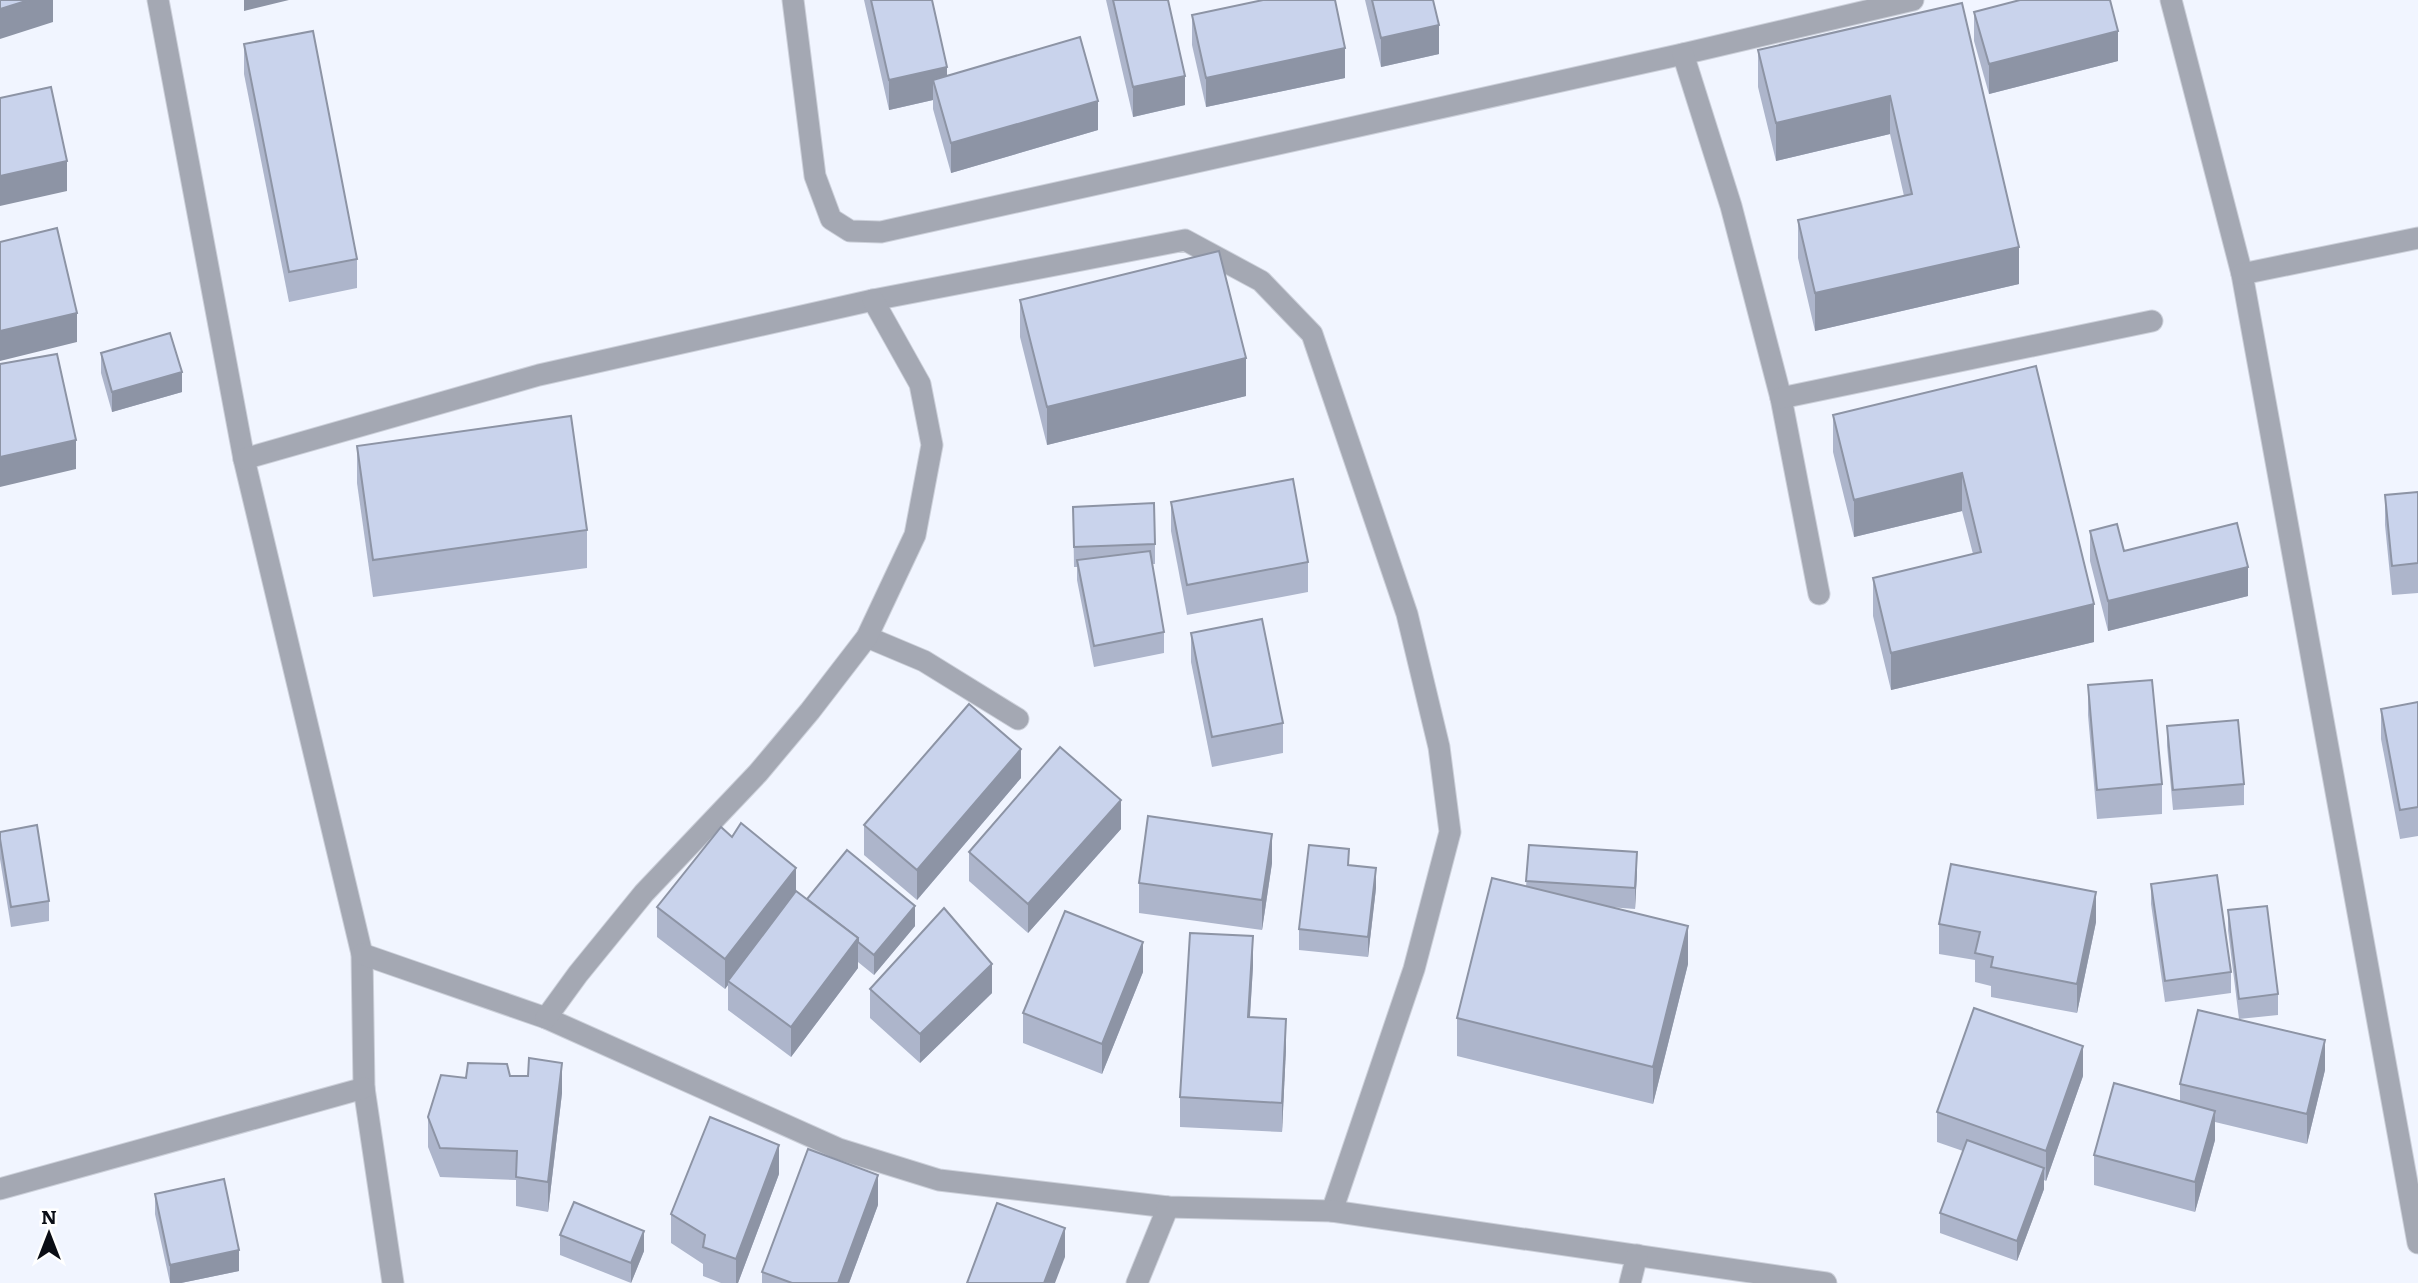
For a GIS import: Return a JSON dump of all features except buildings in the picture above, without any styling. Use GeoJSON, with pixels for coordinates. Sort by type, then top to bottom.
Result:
{"type":"FeatureCollection","features":[{"type":"Feature","properties":{"kind":"street"},"geometry":{"type":"LineString","coordinates":[[158,0],[244,459],[362,954],[364,1088],[393,1283]]}},
{"type":"Feature","properties":{"kind":"street"},"geometry":{"type":"LineString","coordinates":[[793,0],[815,176],[831,219],[850,231],[881,232],[1684,54],[1913,0]]}},
{"type":"Feature","properties":{"kind":"street"},"geometry":{"type":"LineString","coordinates":[[2171,0],[2242,274],[2418,1243]]}},
{"type":"Feature","properties":{"kind":"street"},"geometry":{"type":"LineString","coordinates":[[1684,54],[1731,206],[1782,398],[1819,594]]}},
{"type":"Feature","properties":{"kind":"street"},"geometry":{"type":"LineString","coordinates":[[2242,274],[2418,238]]}},
{"type":"Feature","properties":{"kind":"street"},"geometry":{"type":"LineString","coordinates":[[244,459],[539,375],[873,300],[1185,240],[1261,281],[1312,334],[1407,614],[1439,747],[1450,832],[1413,969],[1332,1211]]}},
{"type":"Feature","properties":{"kind":"street"},"geometry":{"type":"LineString","coordinates":[[546,1018],[644,893],[758,773],[810,711],[867,636],[915,535],[932,445],[920,384],[873,300]]}},
{"type":"Feature","properties":{"kind":"street"},"geometry":{"type":"LineString","coordinates":[[1782,398],[2152,321]]}},
{"type":"Feature","properties":{"kind":"street"},"geometry":{"type":"LineString","coordinates":[[867,636],[925,661],[1018,719]]}},
{"type":"Feature","properties":{"kind":"street"},"geometry":{"type":"LineString","coordinates":[[362,954],[546,1018],[839,1149],[939,1180],[1168,1207],[1332,1211],[1826,1283]]}},
{"type":"Feature","properties":{"kind":"street"},"geometry":{"type":"LineString","coordinates":[[0,1189],[364,1088]]}},
{"type":"Feature","properties":{"kind":"street"},"geometry":{"type":"LineString","coordinates":[[1137,1283],[1168,1207]]}},
{"type":"Feature","properties":{"kind":"street"},"geometry":{"type":"LineString","coordinates":[[1630,1283],[1637,1255]]}}]}
